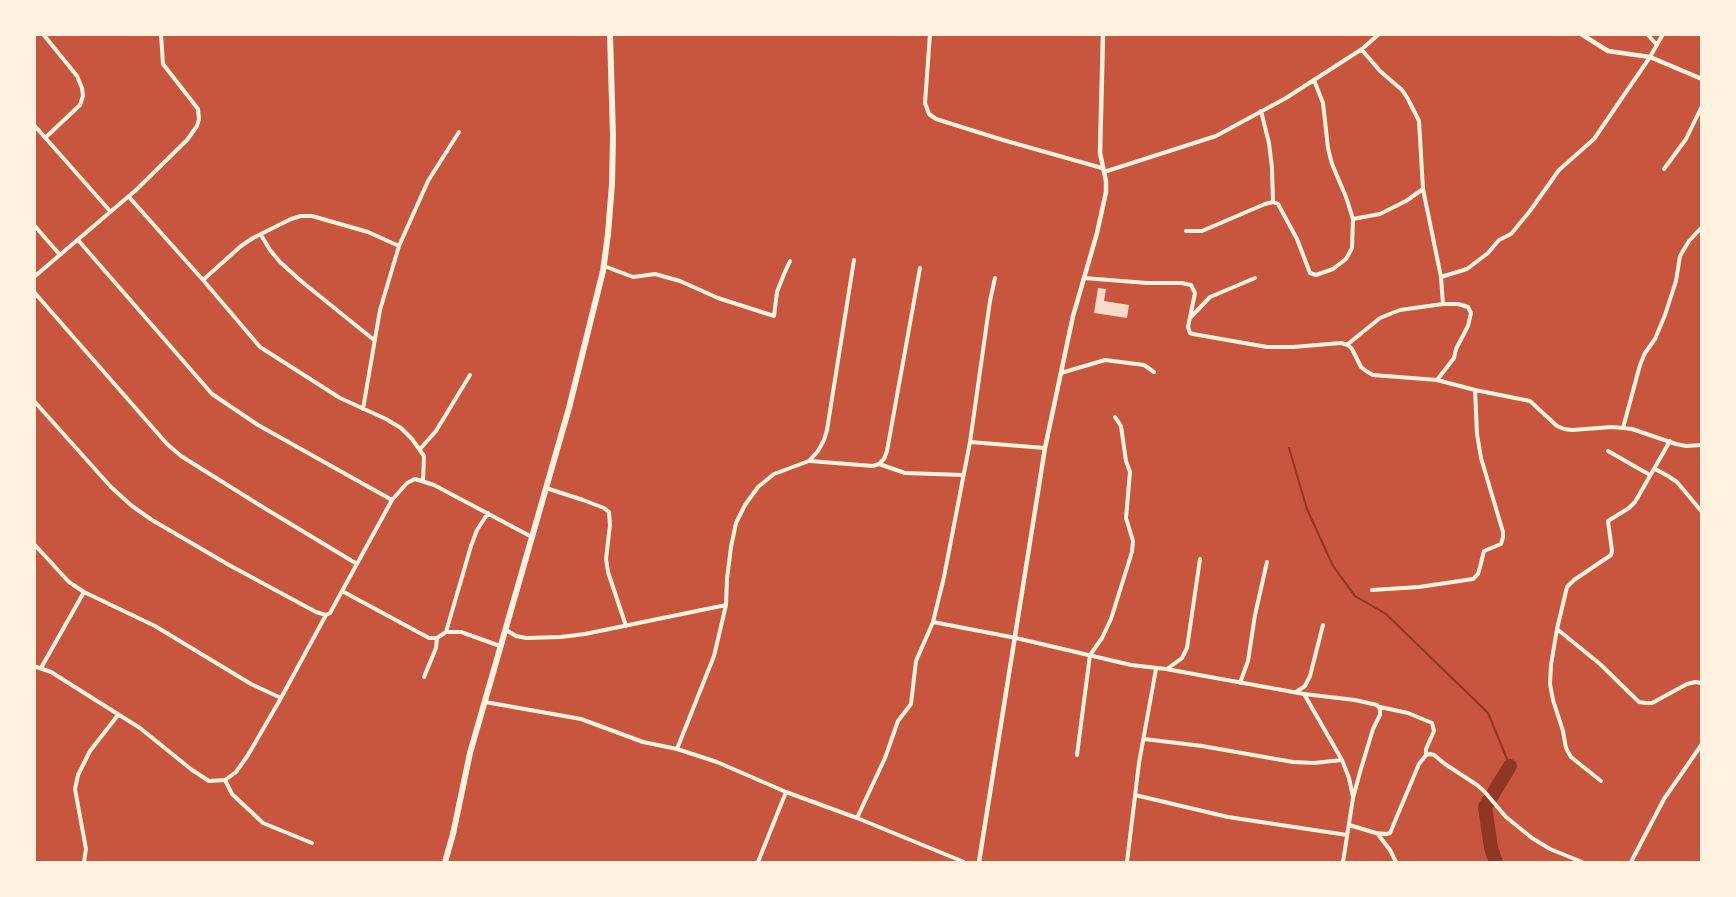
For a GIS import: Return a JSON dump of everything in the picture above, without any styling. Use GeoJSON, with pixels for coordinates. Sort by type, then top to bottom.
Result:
{"type":"FeatureCollection","features":[{"type":"Feature","properties":{"kind":"highway"},"geometry":{"type":"LineString","coordinates":[[445,862],[470,753],[587,339],[604,266],[612,184],[610,34]]}},
{"type":"Feature","properties":{"kind":"street"},"geometry":{"type":"LineString","coordinates":[[43,34],[77,76],[83,96],[80,105],[45,138]]}},
{"type":"Feature","properties":{"kind":"street"},"geometry":{"type":"LineString","coordinates":[[34,277],[129,197],[187,140],[197,126],[198,109],[163,63],[161,34]]}},
{"type":"Feature","properties":{"kind":"street"},"geometry":{"type":"LineString","coordinates":[[930,34],[925,103],[929,114],[936,119],[1103,170],[1216,136],[1314,80],[1362,49],[1379,34]]}},
{"type":"Feature","properties":{"kind":"street"},"geometry":{"type":"LineString","coordinates":[[979,862],[1045,448],[1060,373],[1106,192],[1100,144],[1103,34]]}},
{"type":"Feature","properties":{"kind":"street"},"geometry":{"type":"LineString","coordinates":[[1581,34],[1608,51],[1650,57],[1701,79]]}},
{"type":"Feature","properties":{"kind":"street"},"geometry":{"type":"LineString","coordinates":[[1647,34],[1657,45]]}},
{"type":"Feature","properties":{"kind":"street"},"geometry":{"type":"LineString","coordinates":[[1441,277],[1467,269],[1488,253],[1499,240],[1511,234],[1559,170],[1594,139],[1663,34]]}},
{"type":"Feature","properties":{"kind":"street"},"geometry":{"type":"LineString","coordinates":[[1362,49],[1380,71],[1402,90],[1419,121],[1423,189],[1441,277],[1443,304]]}},
{"type":"Feature","properties":{"kind":"street"},"geometry":{"type":"LineString","coordinates":[[1186,231],[1202,231],[1273,202],[1278,204],[1297,239],[1310,273],[1333,270],[1346,259],[1353,244],[1353,219],[1332,164],[1325,113],[1314,80]]}},
{"type":"Feature","properties":{"kind":"street"},"geometry":{"type":"LineString","coordinates":[[1664,169],[1681,146],[1701,106]]}},
{"type":"Feature","properties":{"kind":"street"},"geometry":{"type":"LineString","coordinates":[[1261,111],[1269,143],[1273,202]]}},
{"type":"Feature","properties":{"kind":"street"},"geometry":{"type":"LineString","coordinates":[[34,125],[110,211]]}},
{"type":"Feature","properties":{"kind":"street"},"geometry":{"type":"LineString","coordinates":[[363,409],[380,310],[399,246],[428,181],[459,132]]}},
{"type":"Feature","properties":{"kind":"street"},"geometry":{"type":"LineString","coordinates":[[1353,219],[1380,214],[1406,201],[1423,189]]}},
{"type":"Feature","properties":{"kind":"street"},"geometry":{"type":"LineString","coordinates":[[129,197],[260,347],[340,398],[401,428],[424,456],[423,481]]}},
{"type":"Feature","properties":{"kind":"street"},"geometry":{"type":"LineString","coordinates":[[203,280],[242,246],[291,219],[301,216],[312,216],[368,231],[399,246]]}},
{"type":"Feature","properties":{"kind":"street"},"geometry":{"type":"LineString","coordinates":[[34,225],[60,255]]}},
{"type":"Feature","properties":{"kind":"street"},"geometry":{"type":"LineString","coordinates":[[1623,428],[1640,364],[1655,339],[1665,315],[1676,281],[1680,256],[1701,227]]}},
{"type":"Feature","properties":{"kind":"street"},"geometry":{"type":"LineString","coordinates":[[261,235],[280,262],[374,340]]}},
{"type":"Feature","properties":{"kind":"street"},"geometry":{"type":"LineString","coordinates":[[78,240],[212,394],[258,425],[392,500]]}},
{"type":"Feature","properties":{"kind":"street"},"geometry":{"type":"LineString","coordinates":[[809,461],[818,451],[827,430],[854,260]]}},
{"type":"Feature","properties":{"kind":"street"},"geometry":{"type":"LineString","coordinates":[[604,266],[633,277],[655,274],[680,281],[718,298],[774,316],[777,292],[790,261]]}},
{"type":"Feature","properties":{"kind":"street"},"geometry":{"type":"LineString","coordinates":[[677,749],[714,656],[726,605],[731,547],[736,523],[745,505],[758,487],[774,474],[809,461],[873,466],[884,459],[920,268]]}},
{"type":"Feature","properties":{"kind":"street"},"geometry":{"type":"LineString","coordinates":[[857,818],[885,758],[898,721],[911,704],[916,660],[933,622],[970,442],[995,278]]}},
{"type":"Feature","properties":{"kind":"street"},"geometry":{"type":"LineString","coordinates":[[1084,278],[1188,284],[1194,288],[1195,293],[1188,327],[1190,333],[1267,347],[1341,343],[1348,345],[1361,367],[1373,375],[1437,380],[1530,401],[1557,426],[1564,429],[1612,427],[1632,429],[1686,446],[1701,445]]}},
{"type":"Feature","properties":{"kind":"street"},"geometry":{"type":"LineString","coordinates":[[1191,318],[1210,297],[1255,278]]}},
{"type":"Feature","properties":{"kind":"street"},"geometry":{"type":"LineString","coordinates":[[34,292],[167,444],[181,456],[357,564]]}},
{"type":"Feature","properties":{"kind":"street"},"geometry":{"type":"LineString","coordinates":[[1348,345],[1380,318],[1400,310],[1443,304],[1468,307],[1471,313],[1468,326],[1454,358],[1437,380]]}},
{"type":"Feature","properties":{"kind":"street"},"geometry":{"type":"LineString","coordinates":[[1060,373],[1105,360],[1144,365],[1154,372]]}},
{"type":"Feature","properties":{"kind":"street"},"geometry":{"type":"LineString","coordinates":[[420,449],[436,431],[470,375]]}},
{"type":"Feature","properties":{"kind":"street"},"geometry":{"type":"LineString","coordinates":[[1372,590],[1419,587],[1473,579],[1478,574],[1484,551],[1501,544],[1503,532],[1481,458],[1475,390]]}},
{"type":"Feature","properties":{"kind":"street"},"geometry":{"type":"LineString","coordinates":[[34,401],[111,487],[132,506],[229,565],[316,612],[326,615]]}},
{"type":"Feature","properties":{"kind":"street"},"geometry":{"type":"LineString","coordinates":[[1077,755],[1090,655],[1111,619],[1132,552],[1133,541],[1126,518],[1130,472],[1126,461],[1121,426],[1115,417]]}},
{"type":"Feature","properties":{"kind":"street"},"geometry":{"type":"LineString","coordinates":[[1601,781],[1571,757],[1566,748],[1550,684],[1557,629],[1567,587],[1611,555],[1608,521],[1635,502],[1670,441]]}},
{"type":"Feature","properties":{"kind":"street"},"geometry":{"type":"LineString","coordinates":[[970,442],[1045,448]]}},
{"type":"Feature","properties":{"kind":"street"},"geometry":{"type":"LineString","coordinates":[[1608,451],[1650,475]]}},
{"type":"Feature","properties":{"kind":"street"},"geometry":{"type":"LineString","coordinates":[[879,464],[905,473],[963,475]]}},
{"type":"Feature","properties":{"kind":"street"},"geometry":{"type":"LineString","coordinates":[[1655,469],[1677,482],[1701,512]]}},
{"type":"Feature","properties":{"kind":"street"},"geometry":{"type":"LineString","coordinates":[[34,666],[51,672],[140,728],[209,781],[225,780],[236,772],[248,755],[392,500],[407,483],[415,479],[434,485],[532,537]]}},
{"type":"Feature","properties":{"kind":"street"},"geometry":{"type":"LineString","coordinates":[[546,488],[583,500],[609,512],[610,525],[606,559],[608,572],[626,626]]}},
{"type":"Feature","properties":{"kind":"street"},"geometry":{"type":"LineString","coordinates":[[446,632],[471,546],[477,530],[488,513]]}},
{"type":"Feature","properties":{"kind":"street"},"geometry":{"type":"LineString","coordinates":[[34,544],[69,582],[84,592],[155,626],[251,684],[281,698]]}},
{"type":"Feature","properties":{"kind":"street"},"geometry":{"type":"LineString","coordinates":[[1166,669],[1182,658],[1187,648],[1200,559]]}},
{"type":"Feature","properties":{"kind":"street"},"geometry":{"type":"LineString","coordinates":[[1240,683],[1248,661],[1267,562]]}},
{"type":"Feature","properties":{"kind":"street"},"geometry":{"type":"LineString","coordinates":[[342,591],[429,638],[436,638],[446,632],[461,632],[500,646]]}},
{"type":"Feature","properties":{"kind":"street"},"geometry":{"type":"LineString","coordinates":[[40,668],[84,592]]}},
{"type":"Feature","properties":{"kind":"street"},"geometry":{"type":"LineString","coordinates":[[506,630],[516,636],[526,638],[585,634],[726,605]]}},
{"type":"Feature","properties":{"kind":"street"},"geometry":{"type":"LineString","coordinates":[[933,622],[1156,669],[1296,693],[1355,700],[1408,713],[1432,723],[1434,730],[1426,755],[1419,764],[1393,830],[1387,834],[1376,833],[1348,825]]}},
{"type":"Feature","properties":{"kind":"street"},"geometry":{"type":"LineString","coordinates":[[1296,693],[1305,686],[1310,676],[1323,625]]}},
{"type":"Feature","properties":{"kind":"street"},"geometry":{"type":"LineString","coordinates":[[1557,629],[1600,664],[1639,702],[1652,703],[1687,684],[1701,683]]}},
{"type":"Feature","properties":{"kind":"street"},"geometry":{"type":"LineString","coordinates":[[424,677],[436,648],[436,638]]}},
{"type":"Feature","properties":{"kind":"street"},"geometry":{"type":"LineString","coordinates":[[1127,862],[1139,763],[1156,669]]}},
{"type":"Feature","properties":{"kind":"street"},"geometry":{"type":"LineString","coordinates":[[1304,694],[1342,760],[1353,798]]}},
{"type":"Feature","properties":{"kind":"street"},"geometry":{"type":"LineString","coordinates":[[485,702],[581,719],[643,742],[677,749],[717,762],[786,792],[964,862]]}},
{"type":"Feature","properties":{"kind":"street"},"geometry":{"type":"LineString","coordinates":[[1343,862],[1353,798],[1373,729],[1380,715],[1379,706]]}},
{"type":"Feature","properties":{"kind":"street"},"geometry":{"type":"LineString","coordinates":[[84,862],[86,849],[75,789],[78,775],[90,750],[118,716]]}},
{"type":"Feature","properties":{"kind":"street"},"geometry":{"type":"LineString","coordinates":[[1144,739],[1202,746],[1293,762],[1314,764],[1342,760]]}},
{"type":"Feature","properties":{"kind":"street"},"geometry":{"type":"LineString","coordinates":[[1631,862],[1664,799],[1701,744]]}},
{"type":"Feature","properties":{"kind":"street"},"geometry":{"type":"LineString","coordinates":[[1426,755],[1434,755],[1484,791],[1506,817],[1534,840],[1582,862]]}},
{"type":"Feature","properties":{"kind":"street"},"geometry":{"type":"LineString","coordinates":[[225,780],[232,794],[263,823],[312,843]]}},
{"type":"Feature","properties":{"kind":"street"},"geometry":{"type":"LineString","coordinates":[[758,862],[786,792]]}},
{"type":"Feature","properties":{"kind":"street"},"geometry":{"type":"LineString","coordinates":[[1136,795],[1228,817],[1347,835]]}},
{"type":"Feature","properties":{"kind":"street"},"geometry":{"type":"LineString","coordinates":[[1376,833],[1390,850],[1396,862]]}},
{"type":"Feature","properties":{"kind":"building"},"geometry":{"type":"Polygon","coordinates":[[[1098,288],[1106,289],[1104,301],[1129,305],[1127,318],[1094,313],[1098,288]]]}},
{"type":"Feature","properties":{"kind":"waterway"},"geometry":{"type":"LineString","coordinates":[[1289,448],[1307,509],[1333,566],[1355,596],[1386,614],[1488,713],[1510,766]]}},
{"type":"Feature","properties":{"kind":"waterway"},"geometry":{"type":"LineString","coordinates":[[1496,862],[1491,848],[1485,807],[1510,766]]}}]}
